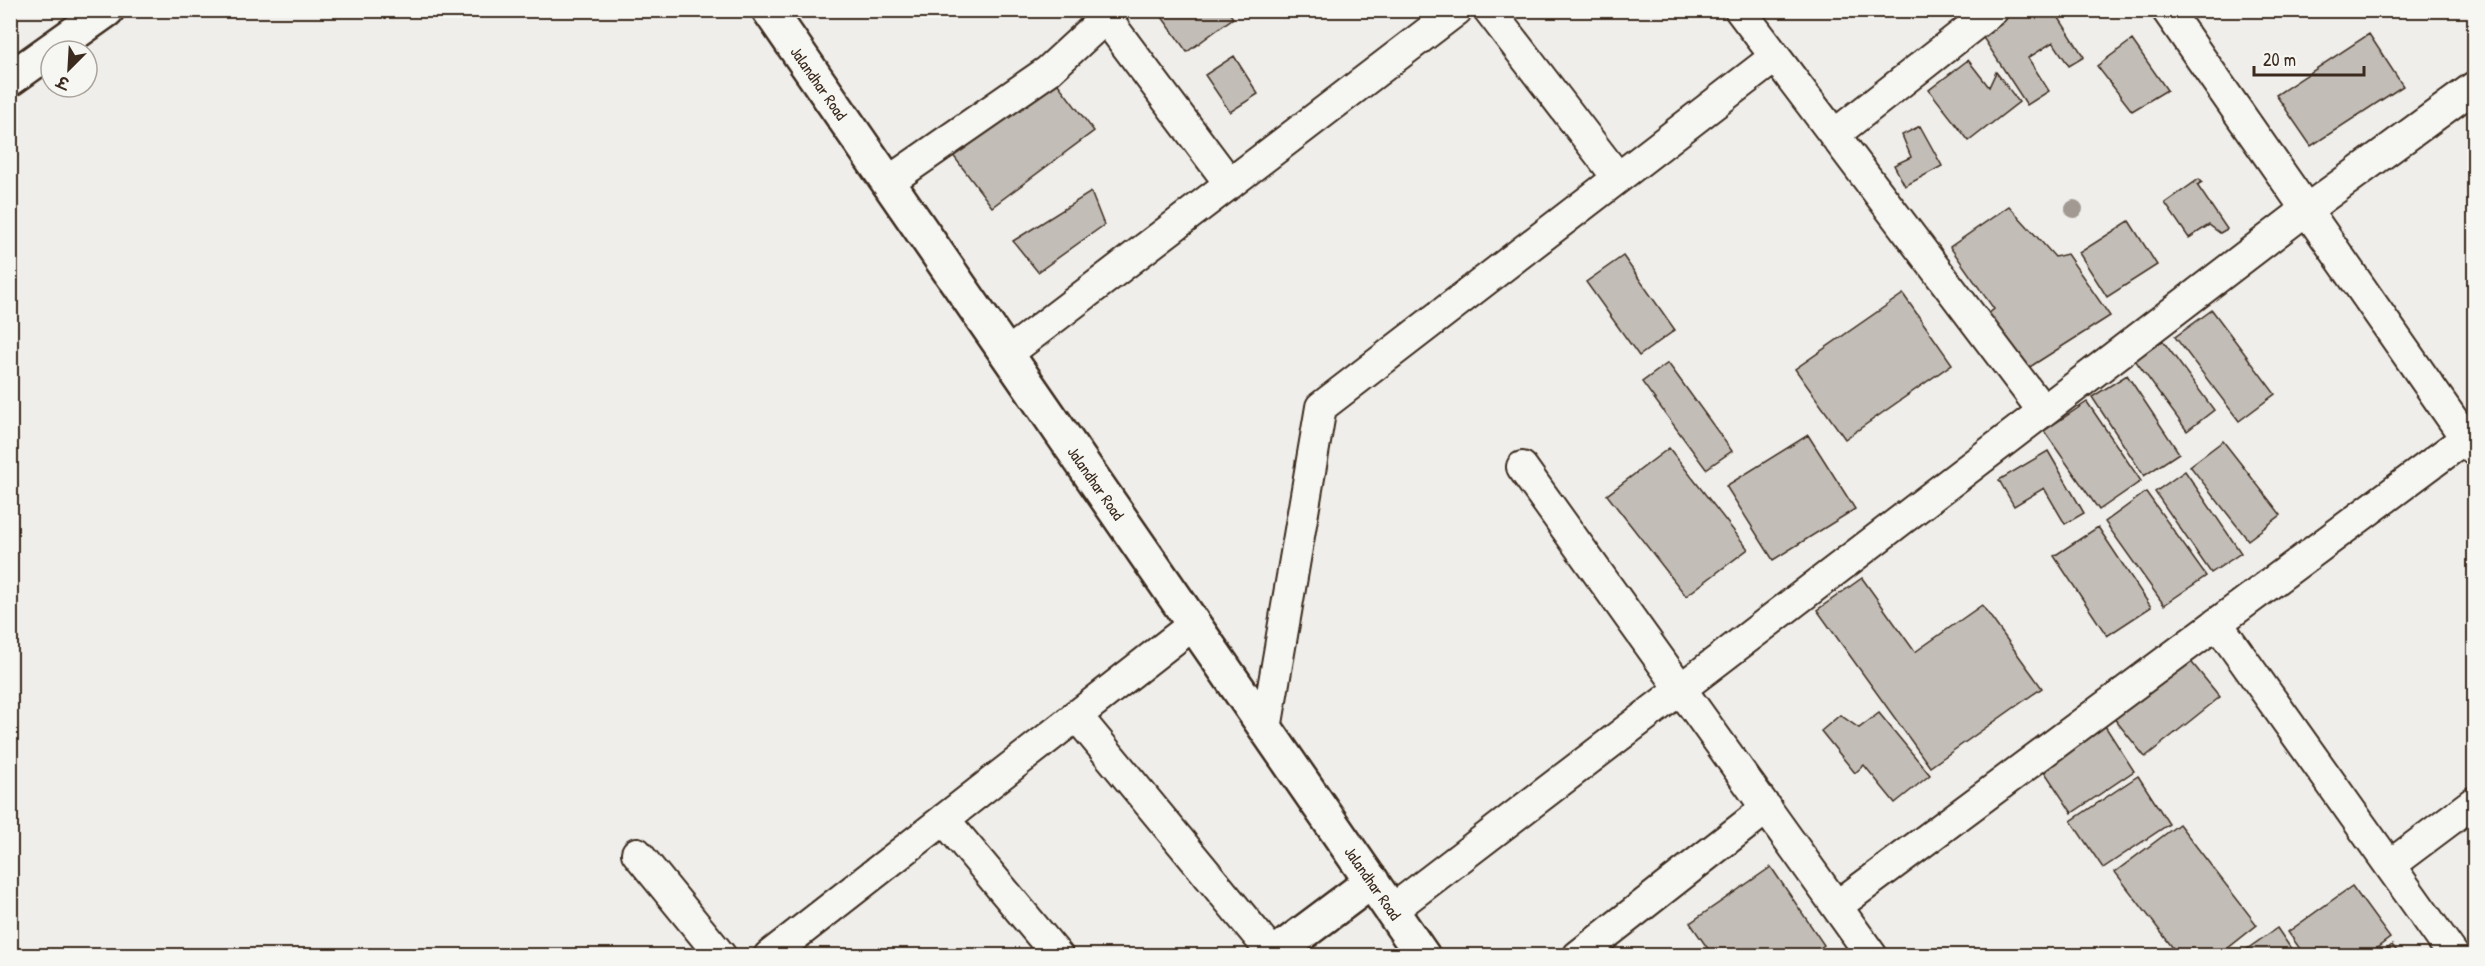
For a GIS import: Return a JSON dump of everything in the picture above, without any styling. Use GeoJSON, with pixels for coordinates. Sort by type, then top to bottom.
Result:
{"type":"FeatureCollection","features":[{"type":"Feature","properties":{"kind":"main road"},"geometry":{"type":"LineString","coordinates":[[10,80],[107,10]]}},
{"type":"Feature","properties":{"kind":"main road","name":"Jalandhar Road"},"geometry":{"type":"LineString","coordinates":[[769,10],[1423,956]]}},
{"type":"Feature","properties":{"kind":"main road"},"geometry":{"type":"LineString","coordinates":[[1272,955],[1371,881]]}},
{"type":"Feature","properties":{"kind":"street"},"geometry":{"type":"LineString","coordinates":[[1007,354],[1457,10]]}},
{"type":"Feature","properties":{"kind":"street"},"geometry":{"type":"LineString","coordinates":[[1489,10],[1618,178]]}},
{"type":"Feature","properties":{"kind":"street"},"geometry":{"type":"LineString","coordinates":[[1740,10],[2043,411]]}},
{"type":"Feature","properties":{"kind":"street"},"geometry":{"type":"LineString","coordinates":[[1834,135],[1993,10]]}},
{"type":"Feature","properties":{"kind":"street"},"geometry":{"type":"LineString","coordinates":[[1837,906],[2217,623],[2470,444],[2167,10]]}},
{"type":"Feature","properties":{"kind":"street"},"geometry":{"type":"LineString","coordinates":[[888,182],[1048,71],[1110,14],[1230,184]]}},
{"type":"Feature","properties":{"kind":"street"},"geometry":{"type":"LineString","coordinates":[[1266,729],[1321,407],[1775,57]]}},
{"type":"Feature","properties":{"kind":"street"},"geometry":{"type":"LineString","coordinates":[[1392,910],[2306,210],[2475,87]]}},
{"type":"Feature","properties":{"kind":"street"},"geometry":{"type":"LineString","coordinates":[[1522,467],[1872,956]]}},
{"type":"Feature","properties":{"kind":"street"},"geometry":{"type":"LineString","coordinates":[[2217,623],[2454,956]]}},
{"type":"Feature","properties":{"kind":"street"},"geometry":{"type":"LineString","coordinates":[[769,956],[1194,624]]}},
{"type":"Feature","properties":{"kind":"street"},"geometry":{"type":"LineString","coordinates":[[1076,715],[1272,955]]}},
{"type":"Feature","properties":{"kind":"street"},"geometry":{"type":"LineString","coordinates":[[2390,865],[2475,802]]}},
{"type":"Feature","properties":{"kind":"street"},"geometry":{"type":"LineString","coordinates":[[1578,956],[1767,808]]}},
{"type":"Feature","properties":{"kind":"street"},"geometry":{"type":"LineString","coordinates":[[944,819],[1058,956]]}},
{"type":"Feature","properties":{"kind":"street"},"geometry":{"type":"LineString","coordinates":[[637,853],[721,956]]}},
{"type":"Feature","properties":{"kind":"building"},"geometry":{"type":"Polygon","coordinates":[[[1157,10],[1227,10],[1233,18],[1187,52],[1157,10]]]}},
{"type":"Feature","properties":{"kind":"building"},"geometry":{"type":"Polygon","coordinates":[[[2014,10],[2054,10],[2084,57],[2069,66],[2053,42],[2028,58],[2049,91],[2027,105],[1980,33],[2014,10]]]}},
{"type":"Feature","properties":{"kind":"building"},"geometry":{"type":"Polygon","coordinates":[[[2369,34],[2403,86],[2311,146],[2276,95],[2369,34]]]}},
{"type":"Feature","properties":{"kind":"building"},"geometry":{"type":"Polygon","coordinates":[[[2132,40],[2167,90],[2132,111],[2097,66],[2132,40]]]}},
{"type":"Feature","properties":{"kind":"building"},"geometry":{"type":"Polygon","coordinates":[[[1234,56],[1258,94],[1230,112],[1205,75],[1234,56]]]}},
{"type":"Feature","properties":{"kind":"building"},"geometry":{"type":"Polygon","coordinates":[[[1968,60],[1989,87],[1996,72],[2019,102],[1969,141],[1929,90],[1968,60]]]}},
{"type":"Feature","properties":{"kind":"building"},"geometry":{"type":"Polygon","coordinates":[[[1048,71],[1094,131],[992,207],[946,146],[1048,71]]]}},
{"type":"Feature","properties":{"kind":"building"},"geometry":{"type":"Polygon","coordinates":[[[1920,126],[1942,166],[1905,186],[1894,165],[1911,157],[1902,135],[1920,126]]]}},
{"type":"Feature","properties":{"kind":"building"},"geometry":{"type":"Polygon","coordinates":[[[2199,179],[2202,182],[2197,185],[2227,229],[2220,233],[2209,225],[2189,238],[2165,203],[2199,179]]]}},
{"type":"Feature","properties":{"kind":"building"},"geometry":{"type":"Polygon","coordinates":[[[1091,192],[1104,225],[1038,272],[1013,241],[1091,192]]]}},
{"type":"Feature","properties":{"kind":"building"},"geometry":{"type":"Polygon","coordinates":[[[2009,206],[2055,257],[2067,254],[2110,316],[2025,370],[1983,318],[1994,309],[1950,247],[2009,206]]]}},
{"type":"Feature","properties":{"kind":"building"},"geometry":{"type":"Polygon","coordinates":[[[2129,221],[2157,265],[2107,297],[2079,253],[2129,221]]]}},
{"type":"Feature","properties":{"kind":"building"},"geometry":{"type":"Polygon","coordinates":[[[1623,256],[1675,330],[1639,356],[1586,282],[1623,256]]]}},
{"type":"Feature","properties":{"kind":"building"},"geometry":{"type":"Polygon","coordinates":[[[1903,294],[1952,364],[1845,439],[1795,369],[1903,294]]]}},
{"type":"Feature","properties":{"kind":"building"},"geometry":{"type":"Polygon","coordinates":[[[2212,310],[2275,394],[2239,421],[2175,337],[2212,310]]]}},
{"type":"Feature","properties":{"kind":"building"},"geometry":{"type":"Polygon","coordinates":[[[2163,341],[2214,410],[2187,431],[2135,360],[2163,341]]]}},
{"type":"Feature","properties":{"kind":"building"},"geometry":{"type":"Polygon","coordinates":[[[1668,363],[1732,451],[1706,469],[1642,382],[1668,363]]]}},
{"type":"Feature","properties":{"kind":"building"},"geometry":{"type":"Polygon","coordinates":[[[2127,375],[2179,453],[2144,476],[2092,397],[2127,375]]]}},
{"type":"Feature","properties":{"kind":"building"},"geometry":{"type":"Polygon","coordinates":[[[2087,402],[2141,481],[2099,510],[2044,431],[2087,402]]]}},
{"type":"Feature","properties":{"kind":"building"},"geometry":{"type":"Polygon","coordinates":[[[1808,435],[1855,509],[1773,560],[1726,486],[1808,435]]]}},
{"type":"Feature","properties":{"kind":"building"},"geometry":{"type":"Polygon","coordinates":[[[2223,441],[2281,515],[2248,540],[2190,466],[2223,441]]]}},
{"type":"Feature","properties":{"kind":"building"},"geometry":{"type":"Polygon","coordinates":[[[1669,448],[1748,549],[1686,596],[1607,495],[1669,448]]]}},
{"type":"Feature","properties":{"kind":"building"},"geometry":{"type":"Polygon","coordinates":[[[2048,451],[2084,513],[2065,524],[2044,488],[2014,506],[1999,480],[2048,451]]]}},
{"type":"Feature","properties":{"kind":"building"},"geometry":{"type":"Polygon","coordinates":[[[2185,471],[2241,553],[2211,573],[2155,492],[2185,471]]]}},
{"type":"Feature","properties":{"kind":"building"},"geometry":{"type":"Polygon","coordinates":[[[2146,492],[2206,576],[2164,605],[2105,522],[2146,492]]]}},
{"type":"Feature","properties":{"kind":"building"},"geometry":{"type":"Polygon","coordinates":[[[2098,527],[2151,607],[2107,636],[2054,556],[2098,527]]]}},
{"type":"Feature","properties":{"kind":"building"},"geometry":{"type":"Polygon","coordinates":[[[1862,578],[1915,652],[1982,605],[2042,688],[1930,767],[1817,610],[1862,578]]]}},
{"type":"Feature","properties":{"kind":"building"},"geometry":{"type":"Polygon","coordinates":[[[2188,658],[2220,697],[2145,757],[2113,717],[2188,658]]]}},
{"type":"Feature","properties":{"kind":"building"},"geometry":{"type":"Polygon","coordinates":[[[1879,713],[1930,775],[1895,803],[1864,765],[1855,773],[1821,731],[1840,715],[1859,728],[1879,713]]]}},
{"type":"Feature","properties":{"kind":"building"},"geometry":{"type":"Polygon","coordinates":[[[2105,726],[2134,771],[2072,813],[2042,768],[2105,726]]]}},
{"type":"Feature","properties":{"kind":"building"},"geometry":{"type":"Polygon","coordinates":[[[2138,776],[2169,824],[2103,868],[2071,821],[2138,776]]]}},
{"type":"Feature","properties":{"kind":"building"},"geometry":{"type":"Polygon","coordinates":[[[2179,824],[2257,925],[2218,956],[2179,956],[2115,872],[2179,824]]]}},
{"type":"Feature","properties":{"kind":"building"},"geometry":{"type":"Polygon","coordinates":[[[1771,867],[1824,945],[1810,956],[1713,956],[1690,923],[1771,867]]]}},
{"type":"Feature","properties":{"kind":"building"},"geometry":{"type":"Polygon","coordinates":[[[2352,886],[2390,938],[2366,956],[2305,956],[2288,932],[2352,886]]]}},
{"type":"Feature","properties":{"kind":"building"},"geometry":{"type":"Polygon","coordinates":[[[2277,928],[2296,956],[2237,956],[2277,928]]]}},
{"type":"Feature","properties":{"kind":"building"},"geometry":{"type":"Polygon","coordinates":[[[2392,945],[2401,956],[2378,956],[2392,945]]]}}]}
